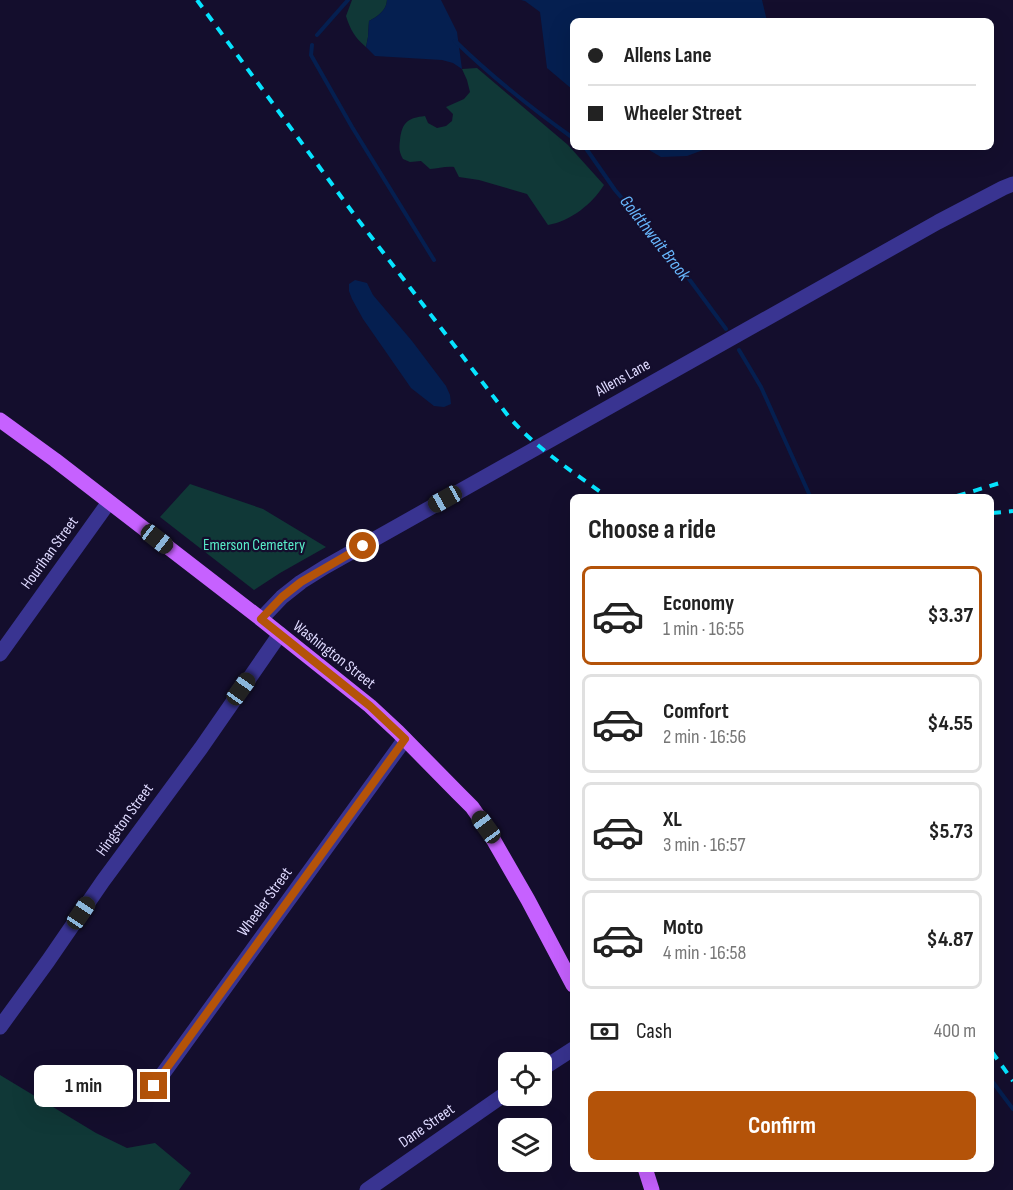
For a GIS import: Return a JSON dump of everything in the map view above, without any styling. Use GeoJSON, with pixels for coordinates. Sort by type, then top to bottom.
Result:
{"type":"FeatureCollection","features":[{"type":"Feature","properties":{"kind":"main road","name":"Washington Street"},"geometry":{"type":"LineString","coordinates":[[0,420],[261,619],[370,706],[405,739],[471,807],[486,827],[570,979]]}},
{"type":"Feature","properties":{"kind":"main road"},"geometry":{"type":"LineString","coordinates":[[646,1172],[652,1190]]}},
{"type":"Feature","properties":{"kind":"street","name":"Allens Lane"},"geometry":{"type":"LineString","coordinates":[[261,619],[282,597],[325,567],[938,222],[1013,184]]}},
{"type":"Feature","properties":{"kind":"street","name":"Hourihan Street"},"geometry":{"type":"LineString","coordinates":[[0,654],[109,502]]}},
{"type":"Feature","properties":{"kind":"street","name":"Hingston Street"},"geometry":{"type":"LineString","coordinates":[[0,1027],[201,748],[280,634]]}},
{"type":"Feature","properties":{"kind":"street","name":"Wheeler Street"},"geometry":{"type":"LineString","coordinates":[[154,1086],[405,739]]}},
{"type":"Feature","properties":{"kind":"street"},"geometry":{"type":"LineString","coordinates":[[552,1063],[570,1051]]}},
{"type":"Feature","properties":{"kind":"street","name":"Dane Street"},"geometry":{"type":"LineString","coordinates":[[367,1190],[498,1099]]}},
{"type":"Feature","properties":{"kind":"green space"},"geometry":{"type":"Polygon","coordinates":[[[352,0],[387,0],[383,10],[369,21],[366,47],[353,33],[346,16],[352,0]]]}},
{"type":"Feature","properties":{"kind":"green space"},"geometry":{"type":"Polygon","coordinates":[[[477,68],[568,145],[570,150],[604,185],[580,211],[565,220],[548,225],[527,194],[479,180],[459,177],[454,167],[430,169],[421,161],[410,162],[403,159],[399,145],[404,125],[407,122],[425,116],[428,123],[437,128],[446,126],[452,121],[453,114],[446,107],[464,99],[470,92],[462,69],[477,68]]]}},
{"type":"Feature","properties":{"kind":"green space","name":"Emerson Cemetery"},"geometry":{"type":"Polygon","coordinates":[[[190,484],[263,509],[326,547],[254,590],[160,517],[190,484]]]}},
{"type":"Feature","properties":{"kind":"green space"},"geometry":{"type":"Polygon","coordinates":[[[0,1075],[96,1133],[127,1148],[155,1143],[191,1173],[179,1190],[0,1190],[0,1075]]]}},
{"type":"Feature","properties":{"kind":"water"},"geometry":{"type":"Polygon","coordinates":[[[387,0],[441,0],[457,32],[462,69],[442,60],[375,56],[366,47],[369,21],[383,10],[387,0]]]}},
{"type":"Feature","properties":{"kind":"water"},"geometry":{"type":"Polygon","coordinates":[[[521,0],[762,0],[766,18],[570,18],[570,87],[547,68],[540,12],[521,0]]]}},
{"type":"Feature","properties":{"kind":"water"},"geometry":{"type":"Polygon","coordinates":[[[649,150],[703,150],[687,156],[661,157],[649,150]]]}},
{"type":"Feature","properties":{"kind":"water"},"geometry":{"type":"Polygon","coordinates":[[[355,280],[367,283],[373,295],[412,341],[446,386],[451,404],[444,407],[434,406],[411,388],[363,319],[352,299],[349,284],[355,280]]]}},
{"type":"Feature","properties":{"kind":"waterway"},"geometry":{"type":"LineString","coordinates":[[317,35],[348,0]]}},
{"type":"Feature","properties":{"kind":"waterway","name":"Goldthwait Brook"},"geometry":{"type":"LineString","coordinates":[[455,41],[512,92],[570,136]]}},
{"type":"Feature","properties":{"kind":"waterway"},"geometry":{"type":"LineString","coordinates":[[312,45],[311,55],[352,127],[434,260]]}},
{"type":"Feature","properties":{"kind":"waterway","name":"Goldthwait Brook"},"geometry":{"type":"LineString","coordinates":[[587,150],[615,190],[675,260],[726,329]]}},
{"type":"Feature","properties":{"kind":"waterway","name":"Goldthwait Brook"},"geometry":{"type":"LineString","coordinates":[[739,350],[761,387],[809,494]]}},
{"type":"Feature","properties":{"kind":"waterway","name":"Goldthwait Brook"},"geometry":{"type":"LineString","coordinates":[[994,1084],[1013,1109]]}},
{"type":"Feature","properties":{"kind":"railway"},"geometry":{"type":"LineString","coordinates":[[197,0],[356,217],[509,417],[543,449],[603,494]]}},
{"type":"Feature","properties":{"kind":"railway"},"geometry":{"type":"LineString","coordinates":[[964,494],[1003,482]]}},
{"type":"Feature","properties":{"kind":"railway"},"geometry":{"type":"LineString","coordinates":[[994,513],[1013,511]]}},
{"type":"Feature","properties":{"kind":"railway"},"geometry":{"type":"LineString","coordinates":[[994,1055],[1013,1081]]}},
{"type":"Feature","properties":{"kind":"route"},"geometry":{"type":"LineString","coordinates":[[154,1086],[405,739],[370,706],[261,619],[282,597],[301,582],[363,546]]}}]}
